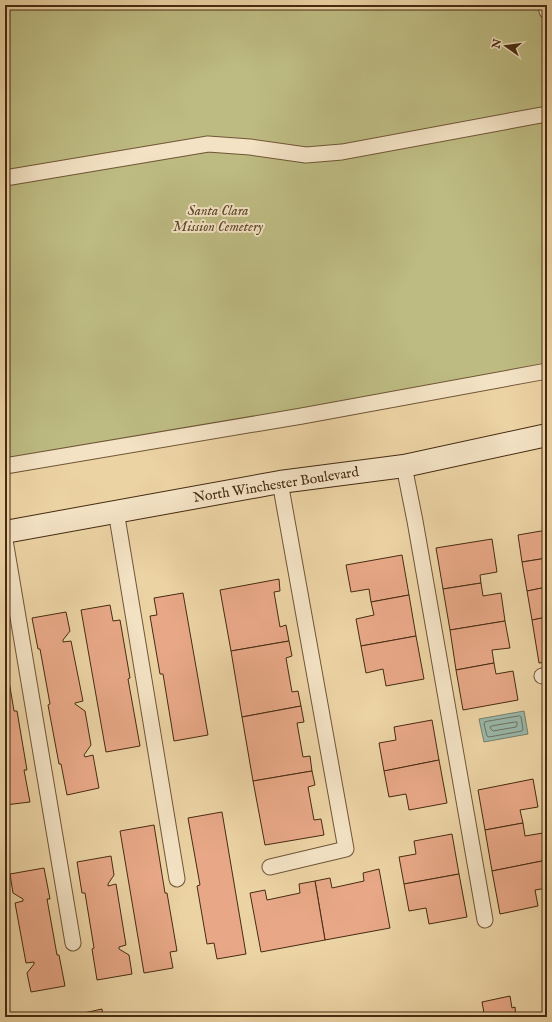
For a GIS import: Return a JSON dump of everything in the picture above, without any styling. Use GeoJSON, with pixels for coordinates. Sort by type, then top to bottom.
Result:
{"type":"FeatureCollection","features":[{"type":"Feature","properties":{"kind":"main road","name":"North Winchester Boulevard"},"geometry":{"type":"LineString","coordinates":[[5,532],[280,482],[404,466],[547,435]]}},
{"type":"Feature","properties":{"kind":"lane"},"geometry":{"type":"LineString","coordinates":[[546,5],[547,11]]}},
{"type":"Feature","properties":{"kind":"lane"},"geometry":{"type":"LineString","coordinates":[[5,178],[208,144],[250,147],[306,155],[342,152],[547,114]]}},
{"type":"Feature","properties":{"kind":"lane"},"geometry":{"type":"LineString","coordinates":[[5,466],[302,416],[547,371]]}},
{"type":"Feature","properties":{"kind":"lane"},"geometry":{"type":"LineString","coordinates":[[404,466],[418,536],[485,920]]}},
{"type":"Feature","properties":{"kind":"lane"},"geometry":{"type":"LineString","coordinates":[[270,867],[346,848],[280,482]]}},
{"type":"Feature","properties":{"kind":"lane"},"geometry":{"type":"LineString","coordinates":[[116,511],[177,879]]}},
{"type":"Feature","properties":{"kind":"lane"},"geometry":{"type":"LineString","coordinates":[[5,540],[73,943]]}},
{"type":"Feature","properties":{"kind":"green space","name":"Santa Clara Mission Cemetery"},"geometry":{"type":"Polygon","coordinates":[[[5,5],[547,5],[547,377],[5,474],[5,5]]]}},
{"type":"Feature","properties":{"kind":"water"},"geometry":{"type":"Polygon","coordinates":[[[524,711],[528,734],[484,742],[479,719],[524,711]]]}},
{"type":"Feature","properties":{"kind":"building"},"geometry":{"type":"Polygon","coordinates":[[[547,530],[547,558],[522,562],[518,535],[547,530]]]}},
{"type":"Feature","properties":{"kind":"building"},"geometry":{"type":"Polygon","coordinates":[[[492,539],[497,572],[480,575],[481,583],[443,589],[436,548],[492,539]]]}},
{"type":"Feature","properties":{"kind":"building"},"geometry":{"type":"Polygon","coordinates":[[[402,555],[409,595],[371,602],[369,589],[351,592],[346,565],[402,555]]]}},
{"type":"Feature","properties":{"kind":"building"},"geometry":{"type":"Polygon","coordinates":[[[547,558],[547,587],[527,591],[522,562],[547,558]]]}},
{"type":"Feature","properties":{"kind":"building"},"geometry":{"type":"Polygon","coordinates":[[[279,579],[280,591],[274,592],[280,627],[286,625],[289,641],[231,651],[220,590],[279,579]]]}},
{"type":"Feature","properties":{"kind":"building"},"geometry":{"type":"Polygon","coordinates":[[[481,583],[483,596],[501,593],[505,621],[450,630],[443,589],[481,583]]]}},
{"type":"Feature","properties":{"kind":"building"},"geometry":{"type":"Polygon","coordinates":[[[547,587],[547,617],[532,620],[527,591],[547,587]]]}},
{"type":"Feature","properties":{"kind":"building"},"geometry":{"type":"Polygon","coordinates":[[[183,593],[208,735],[174,741],[163,674],[160,674],[150,616],[157,615],[154,598],[183,593]]]}},
{"type":"Feature","properties":{"kind":"building"},"geometry":{"type":"Polygon","coordinates":[[[409,595],[416,636],[361,646],[356,619],[374,615],[371,602],[409,595]]]}},
{"type":"Feature","properties":{"kind":"building"},"geometry":{"type":"Polygon","coordinates":[[[110,605],[113,621],[120,620],[130,678],[128,679],[140,746],[106,752],[81,610],[110,605]]]}},
{"type":"Feature","properties":{"kind":"building"},"geometry":{"type":"Polygon","coordinates":[[[66,612],[70,631],[63,642],[71,641],[83,701],[75,704],[85,711],[91,745],[84,755],[85,757],[93,755],[99,788],[67,795],[61,764],[59,764],[48,705],[50,704],[40,649],[38,649],[32,618],[66,612]]]}},
{"type":"Feature","properties":{"kind":"building"},"geometry":{"type":"Polygon","coordinates":[[[547,617],[547,662],[539,663],[532,620],[547,617]]]}},
{"type":"Feature","properties":{"kind":"building"},"geometry":{"type":"Polygon","coordinates":[[[505,621],[510,648],[492,650],[494,663],[456,670],[450,630],[505,621]]]}},
{"type":"Feature","properties":{"kind":"building"},"geometry":{"type":"Polygon","coordinates":[[[416,636],[424,679],[386,686],[383,669],[366,673],[361,646],[416,636]]]}},
{"type":"Feature","properties":{"kind":"building"},"geometry":{"type":"Polygon","coordinates":[[[289,641],[292,656],[286,658],[292,692],[298,691],[301,706],[242,717],[231,651],[289,641]]]}},
{"type":"Feature","properties":{"kind":"building"},"geometry":{"type":"Polygon","coordinates":[[[5,657],[14,711],[17,711],[27,770],[24,770],[30,802],[5,805],[5,657]]]}},
{"type":"Feature","properties":{"kind":"building"},"geometry":{"type":"Polygon","coordinates":[[[494,663],[496,674],[513,671],[518,700],[463,710],[456,670],[494,663]]]}},
{"type":"Feature","properties":{"kind":"building"},"geometry":{"type":"Polygon","coordinates":[[[301,706],[304,722],[297,723],[303,757],[310,756],[312,771],[253,781],[242,717],[301,706]]]}},
{"type":"Feature","properties":{"kind":"building"},"geometry":{"type":"Polygon","coordinates":[[[432,720],[439,760],[384,771],[379,743],[396,740],[394,727],[432,720]]]}},
{"type":"Feature","properties":{"kind":"building"},"geometry":{"type":"Polygon","coordinates":[[[439,760],[447,803],[409,810],[406,794],[389,797],[384,771],[439,760]]]}},
{"type":"Feature","properties":{"kind":"building"},"geometry":{"type":"Polygon","coordinates":[[[312,771],[315,785],[308,787],[314,820],[321,819],[324,835],[265,845],[253,781],[312,771]]]}},
{"type":"Feature","properties":{"kind":"building"},"geometry":{"type":"Polygon","coordinates":[[[533,779],[538,807],[520,810],[523,823],[485,830],[478,790],[533,779]]]}},
{"type":"Feature","properties":{"kind":"building"},"geometry":{"type":"Polygon","coordinates":[[[222,812],[246,954],[217,959],[214,943],[207,944],[197,886],[200,885],[188,818],[222,812]]]}},
{"type":"Feature","properties":{"kind":"building"},"geometry":{"type":"Polygon","coordinates":[[[523,823],[525,836],[543,833],[547,860],[492,871],[485,830],[523,823]]]}},
{"type":"Feature","properties":{"kind":"building"},"geometry":{"type":"Polygon","coordinates":[[[154,825],[165,893],[167,893],[177,951],[170,952],[173,968],[144,973],[120,831],[154,825]]]}},
{"type":"Feature","properties":{"kind":"building"},"geometry":{"type":"Polygon","coordinates":[[[452,834],[459,874],[404,884],[399,857],[416,854],[414,841],[452,834]]]}},
{"type":"Feature","properties":{"kind":"building"},"geometry":{"type":"Polygon","coordinates":[[[111,856],[114,875],[108,886],[116,884],[126,945],[119,947],[119,949],[129,955],[132,974],[97,980],[92,949],[94,948],[85,893],[82,893],[77,862],[111,856]]]}},
{"type":"Feature","properties":{"kind":"building"},"geometry":{"type":"Polygon","coordinates":[[[547,860],[547,888],[535,890],[538,906],[500,914],[492,871],[547,860]]]}},
{"type":"Feature","properties":{"kind":"building"},"geometry":{"type":"Polygon","coordinates":[[[44,868],[50,899],[47,899],[57,955],[59,955],[65,986],[31,992],[27,973],[34,962],[26,963],[15,903],[23,901],[23,899],[13,893],[10,874],[44,868]]]}},
{"type":"Feature","properties":{"kind":"building"},"geometry":{"type":"Polygon","coordinates":[[[379,869],[390,928],[325,940],[315,881],[330,878],[332,888],[364,881],[363,873],[379,869]]]}},
{"type":"Feature","properties":{"kind":"building"},"geometry":{"type":"Polygon","coordinates":[[[459,874],[467,917],[429,924],[426,908],[409,911],[404,884],[459,874]]]}},
{"type":"Feature","properties":{"kind":"building"},"geometry":{"type":"Polygon","coordinates":[[[315,881],[325,940],[261,952],[250,893],[265,890],[267,900],[300,893],[299,884],[315,881]]]}},
{"type":"Feature","properties":{"kind":"building"},"geometry":{"type":"Polygon","coordinates":[[[510,996],[512,1008],[515,1007],[516,1017],[461,1017],[484,1013],[482,1002],[510,996]]]}},
{"type":"Feature","properties":{"kind":"building"},"geometry":{"type":"Polygon","coordinates":[[[102,1009],[103,1017],[85,1017],[84,1013],[102,1009]]]}}]}
